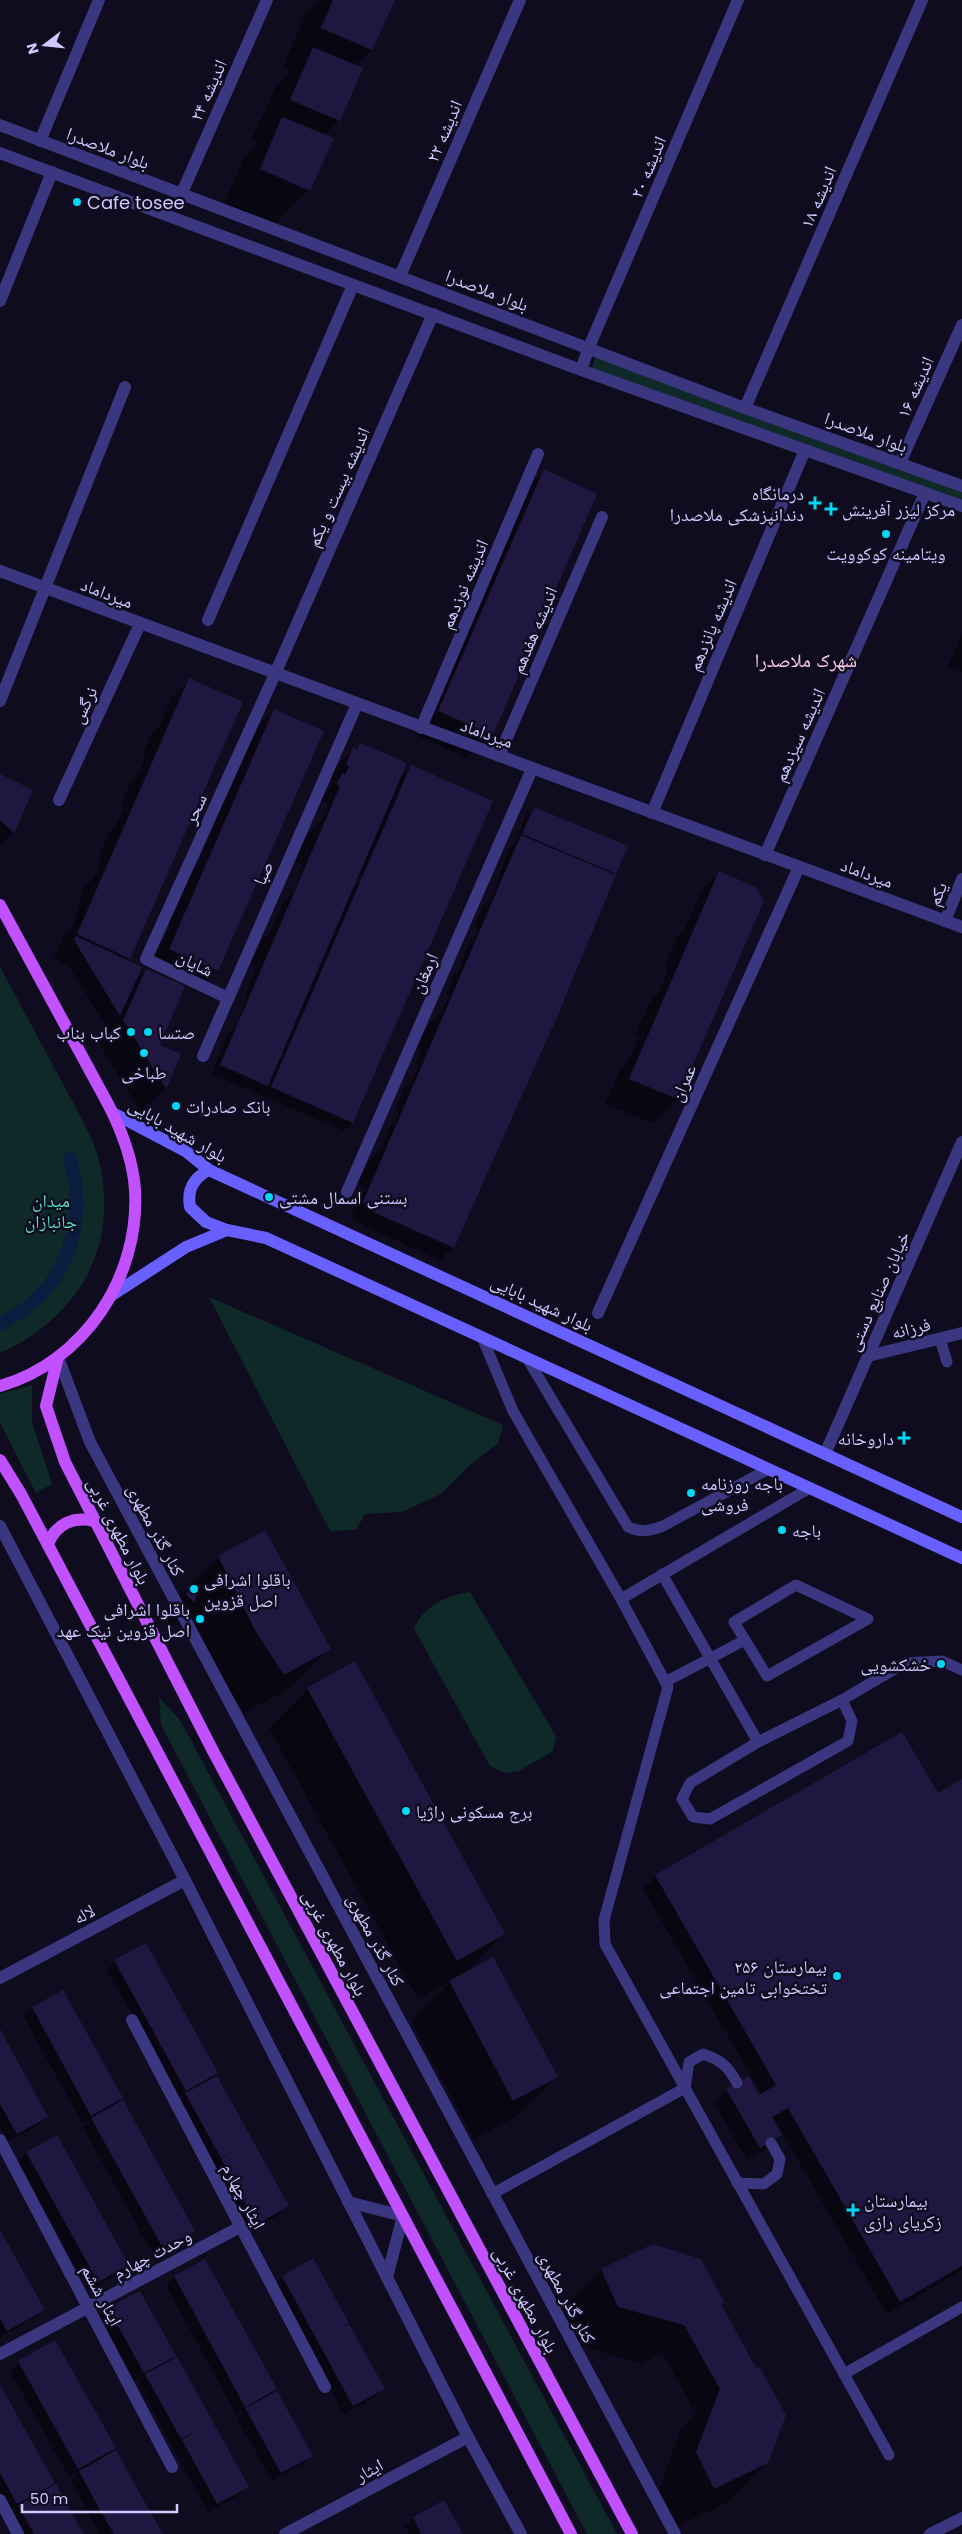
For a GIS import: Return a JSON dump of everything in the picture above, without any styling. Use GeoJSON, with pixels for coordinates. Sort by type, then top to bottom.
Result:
{"type":"FeatureCollection","features":[{"type":"Feature","properties":{"kind":"main road"},"geometry":{"type":"LineString","coordinates":[[0,905],[113,1112],[124,1137],[131,1163],[135,1190],[135,1217],[131,1244],[123,1271],[112,1295],[97,1318],[79,1339],[58,1356],[35,1371],[0,1386]]}},
{"type":"Feature","properties":{"kind":"main road","name":"بلوار شهید بابایی"},"geometry":{"type":"LineString","coordinates":[[113,1112],[187,1152],[209,1170],[962,1517]]}},
{"type":"Feature","properties":{"kind":"main road"},"geometry":{"type":"LineString","coordinates":[[209,1170],[196,1178],[189,1192],[190,1207],[206,1222],[227,1230],[266,1238],[808,1489],[962,1558]]}},
{"type":"Feature","properties":{"kind":"main road"},"geometry":{"type":"LineString","coordinates":[[112,1295],[186,1247],[227,1230]]}},
{"type":"Feature","properties":{"kind":"main road","name":"بلوار مطهری غربی"},"geometry":{"type":"LineString","coordinates":[[58,1356],[46,1406],[65,1462],[217,1760],[632,2534]]}},
{"type":"Feature","properties":{"kind":"main road"},"geometry":{"type":"LineString","coordinates":[[0,1460],[48,1544],[571,2534]]}},
{"type":"Feature","properties":{"kind":"main road"},"geometry":{"type":"LineString","coordinates":[[48,1544],[56,1530],[70,1521],[86,1519],[94,1521]]}},
{"type":"Feature","properties":{"kind":"street"},"geometry":{"type":"LineString","coordinates":[[40,141],[99,0]]}},
{"type":"Feature","properties":{"kind":"street","name":"اندیشه ۲۴"},"geometry":{"type":"LineString","coordinates":[[181,195],[267,0]]}},
{"type":"Feature","properties":{"kind":"street","name":"اندیشه ۲۲"},"geometry":{"type":"LineString","coordinates":[[400,276],[520,0]]}},
{"type":"Feature","properties":{"kind":"street","name":"اندیشه ۲۰"},"geometry":{"type":"LineString","coordinates":[[581,370],[589,347],[738,0]]}},
{"type":"Feature","properties":{"kind":"street","name":"اندیشه ۱۸"},"geometry":{"type":"LineString","coordinates":[[745,408],[922,0]]}},
{"type":"Feature","properties":{"kind":"street","name":"بلوار ملاصدرا"},"geometry":{"type":"LineString","coordinates":[[0,126],[589,347],[745,408],[962,486]]}},
{"type":"Feature","properties":{"kind":"street"},"geometry":{"type":"LineString","coordinates":[[0,153],[581,370],[962,506]]}},
{"type":"Feature","properties":{"kind":"street"},"geometry":{"type":"LineString","coordinates":[[0,301],[52,172]]}},
{"type":"Feature","properties":{"kind":"street"},"geometry":{"type":"LineString","coordinates":[[208,620],[353,285]]}},
{"type":"Feature","properties":{"kind":"street","name":"اندیشه بیست و یکم"},"geometry":{"type":"LineString","coordinates":[[275,674],[433,314]]}},
{"type":"Feature","properties":{"kind":"street","name":"اندیشه ۱۶"},"geometry":{"type":"LineString","coordinates":[[900,463],[962,325]]}},
{"type":"Feature","properties":{"kind":"street"},"geometry":{"type":"LineString","coordinates":[[0,701],[125,387]]}},
{"type":"Feature","properties":{"kind":"street","name":"اندیشه پانزدهم"},"geometry":{"type":"LineString","coordinates":[[652,813],[805,450]]}},
{"type":"Feature","properties":{"kind":"street","name":"اندیشه نوزدهم"},"geometry":{"type":"LineString","coordinates":[[421,728],[538,454]]}},
{"type":"Feature","properties":{"kind":"street","name":"اندیشه سیزدهم"},"geometry":{"type":"LineString","coordinates":[[765,855],[925,493]]}},
{"type":"Feature","properties":{"kind":"street","name":"اندیشه هفدهم"},"geometry":{"type":"LineString","coordinates":[[499,756],[602,517]]}},
{"type":"Feature","properties":{"kind":"street","name":"میرداماد"},"geometry":{"type":"LineString","coordinates":[[0,571],[962,927]]}},
{"type":"Feature","properties":{"kind":"street","name":"نرگس"},"geometry":{"type":"LineString","coordinates":[[59,800],[140,624]]}},
{"type":"Feature","properties":{"kind":"street","name":"سحر"},"geometry":{"type":"LineString","coordinates":[[146,959],[275,674]]}},
{"type":"Feature","properties":{"kind":"street","name":"صبا"},"geometry":{"type":"LineString","coordinates":[[203,1056],[357,704]]}},
{"type":"Feature","properties":{"kind":"street","name":"ارمغان"},"geometry":{"type":"LineString","coordinates":[[347,1192],[532,769]]}},
{"type":"Feature","properties":{"kind":"street","name":"عمران"},"geometry":{"type":"LineString","coordinates":[[598,1313],[799,867]]}},
{"type":"Feature","properties":{"kind":"street","name":"یکم"},"geometry":{"type":"LineString","coordinates":[[945,921],[962,879]]}},
{"type":"Feature","properties":{"kind":"street","name":"شایان"},"geometry":{"type":"LineString","coordinates":[[146,959],[228,998]]}},
{"type":"Feature","properties":{"kind":"street","name":"خیابان صنایع دستی"},"geometry":{"type":"LineString","coordinates":[[825,1454],[962,1142]]}},
{"type":"Feature","properties":{"kind":"street","name":"فرزانه"},"geometry":{"type":"LineString","coordinates":[[868,1356],[962,1333]]}},
{"type":"Feature","properties":{"kind":"street","name":"کنار گذر مطهری"},"geometry":{"type":"LineString","coordinates":[[58,1356],[90,1442],[675,2534]]}},
{"type":"Feature","properties":{"kind":"street"},"geometry":{"type":"LineString","coordinates":[[0,1526],[185,1880],[468,2437],[521,2534]]}},
{"type":"Feature","properties":{"kind":"street","name":"لاله"},"geometry":{"type":"LineString","coordinates":[[0,1978],[185,1880]]}},
{"type":"Feature","properties":{"kind":"street","name":"ایثار چهارم"},"geometry":{"type":"LineString","coordinates":[[132,2020],[325,2387]]}},
{"type":"Feature","properties":{"kind":"street","name":"ایثار ششم"},"geometry":{"type":"LineString","coordinates":[[0,2140],[172,2467]]}},
{"type":"Feature","properties":{"kind":"street"},"geometry":{"type":"LineString","coordinates":[[348,2202],[403,2216],[387,2277]]}},
{"type":"Feature","properties":{"kind":"street","name":"وحدت چهارم"},"geometry":{"type":"LineString","coordinates":[[0,2354],[240,2227]]}},
{"type":"Feature","properties":{"kind":"street","name":"ایثار"},"geometry":{"type":"LineString","coordinates":[[285,2534],[468,2437]]}},
{"type":"Feature","properties":{"kind":"street"},"geometry":{"type":"LineString","coordinates":[[0,2500],[18,2534]]}},
{"type":"Feature","properties":{"kind":"street"},"geometry":{"type":"LineString","coordinates":[[930,2534],[962,2518]]}},
{"type":"Feature","properties":{"kind":"lane"},"geometry":{"type":"LineString","coordinates":[[482,1337],[513,1411],[622,1599],[668,1687],[604,1920],[604,1944],[889,2455]]}},
{"type":"Feature","properties":{"kind":"lane"},"geometry":{"type":"LineString","coordinates":[[940,1339],[947,1362]]}},
{"type":"Feature","properties":{"kind":"lane"},"geometry":{"type":"LineString","coordinates":[[527,1358],[628,1527],[637,1531],[649,1531],[663,1526],[767,1470]]}},
{"type":"Feature","properties":{"kind":"lane"},"geometry":{"type":"LineString","coordinates":[[622,1599],[808,1489]]}},
{"type":"Feature","properties":{"kind":"lane"},"geometry":{"type":"LineString","coordinates":[[662,1574],[758,1742]]}},
{"type":"Feature","properties":{"kind":"lane"},"geometry":{"type":"LineString","coordinates":[[796,1585],[868,1619],[767,1676],[745,1640],[734,1622],[796,1585]]}},
{"type":"Feature","properties":{"kind":"lane"},"geometry":{"type":"LineString","coordinates":[[665,1682],[745,1640]]}},
{"type":"Feature","properties":{"kind":"lane"},"geometry":{"type":"LineString","coordinates":[[842,1700],[852,1721],[848,1740],[710,1819],[693,1817],[682,1799],[690,1783],[758,1742],[842,1700],[905,1663],[942,1661],[962,1670]]}},
{"type":"Feature","properties":{"kind":"lane"},"geometry":{"type":"LineString","coordinates":[[685,2088],[689,2062],[703,2054],[720,2060],[730,2069],[737,2082]]}},
{"type":"Feature","properties":{"kind":"lane"},"geometry":{"type":"LineString","coordinates":[[492,2194],[685,2088]]}},
{"type":"Feature","properties":{"kind":"lane"},"geometry":{"type":"LineString","coordinates":[[737,2183],[764,2184],[777,2174],[780,2159],[770,2142]]}},
{"type":"Feature","properties":{"kind":"lane"},"geometry":{"type":"LineString","coordinates":[[844,2374],[961,2311]]}},
{"type":"Feature","properties":{"kind":"green space"},"geometry":{"type":"Polygon","coordinates":[[[598,351],[962,486],[962,506],[590,373],[598,351]]]}},
{"type":"Feature","properties":{"kind":"green space","name":"میدان جانبازان"},"geometry":{"type":"Polygon","coordinates":[[[0,967],[80,1115],[95,1148],[101,1170],[104,1200],[102,1229],[96,1256],[84,1280],[69,1302],[49,1322],[26,1339],[0,1353],[0,967]]]}},
{"type":"Feature","properties":{"kind":"green space"},"geometry":{"type":"Polygon","coordinates":[[[209,1297],[503,1425],[498,1443],[470,1465],[441,1494],[402,1512],[365,1514],[356,1530],[330,1531],[209,1297]]]}},
{"type":"Feature","properties":{"kind":"green space"},"geometry":{"type":"Polygon","coordinates":[[[32,1385],[32,1422],[52,1484],[36,1493],[0,1423],[0,1394],[32,1385]]]}},
{"type":"Feature","properties":{"kind":"green space"},"geometry":{"type":"Polygon","coordinates":[[[470,1592],[556,1736],[553,1751],[519,1771],[504,1773],[490,1766],[414,1629],[423,1614],[437,1603],[453,1596],[470,1592]]]}},
{"type":"Feature","properties":{"kind":"green space"},"geometry":{"type":"Polygon","coordinates":[[[159,1697],[180,1720],[617,2534],[587,2534],[161,1725],[159,1697]]]}},
{"type":"Feature","properties":{"kind":"water"},"geometry":{"type":"Polygon","coordinates":[[[69,1150],[76,1154],[82,1181],[83,1208],[80,1234],[73,1258],[61,1280],[45,1300],[25,1317],[0,1331],[0,1316],[31,1296],[53,1267],[61,1250],[69,1214],[70,1191],[63,1155],[69,1150]]]}},
{"type":"Feature","properties":{"kind":"building"},"geometry":{"type":"Polygon","coordinates":[[[333,0],[395,0],[372,50],[321,28],[333,0]]]}},
{"type":"Feature","properties":{"kind":"building"},"geometry":{"type":"Polygon","coordinates":[[[313,47],[363,68],[340,121],[290,100],[313,47]]]}},
{"type":"Feature","properties":{"kind":"building"},"geometry":{"type":"Polygon","coordinates":[[[282,117],[334,138],[310,191],[260,169],[282,117]]]}},
{"type":"Feature","properties":{"kind":"building"},"geometry":{"type":"Polygon","coordinates":[[[544,469],[597,494],[493,735],[438,711],[544,469]]]}},
{"type":"Feature","properties":{"kind":"building"},"geometry":{"type":"Polygon","coordinates":[[[189,678],[243,702],[130,959],[77,934],[189,678]]]}},
{"type":"Feature","properties":{"kind":"building"},"geometry":{"type":"Polygon","coordinates":[[[274,709],[324,731],[218,971],[169,949],[274,709]]]}},
{"type":"Feature","properties":{"kind":"building"},"geometry":{"type":"Polygon","coordinates":[[[360,743],[407,763],[268,1086],[220,1065],[340,786],[337,784],[342,773],[345,775],[349,766],[346,764],[353,748],[357,749],[360,743]]]}},
{"type":"Feature","properties":{"kind":"building"},"geometry":{"type":"Polygon","coordinates":[[[411,765],[493,801],[353,1123],[271,1087],[411,765]]]}},
{"type":"Feature","properties":{"kind":"building"},"geometry":{"type":"Polygon","coordinates":[[[0,774],[33,790],[14,833],[0,820],[0,774]]]}},
{"type":"Feature","properties":{"kind":"building"},"geometry":{"type":"Polygon","coordinates":[[[534,807],[628,846],[616,874],[522,834],[534,807]]]}},
{"type":"Feature","properties":{"kind":"building"},"geometry":{"type":"Polygon","coordinates":[[[521,835],[616,875],[557,1017],[454,1248],[369,1210],[363,1202],[521,835]]]}},
{"type":"Feature","properties":{"kind":"building"},"geometry":{"type":"Polygon","coordinates":[[[719,871],[756,887],[764,901],[678,1099],[629,1079],[719,871]]]}},
{"type":"Feature","properties":{"kind":"building"},"geometry":{"type":"Polygon","coordinates":[[[76,936],[142,967],[120,1016],[74,940],[76,936]]]}},
{"type":"Feature","properties":{"kind":"building","name":"صتسا"},"geometry":{"type":"Polygon","coordinates":[[[146,969],[185,986],[160,1045],[181,1054],[166,1089],[123,1020],[146,969]]]}},
{"type":"Feature","properties":{"kind":"building"},"geometry":{"type":"Polygon","coordinates":[[[265,1530],[331,1649],[284,1675],[256,1632],[218,1556],[265,1530]]]}},
{"type":"Feature","properties":{"kind":"building","name":"باقلوا اشرافی اصل قزوین"},"geometry":{"type":"Polygon","coordinates":[[[198,1583],[195,1603],[185,1594],[198,1583]]]}},
{"type":"Feature","properties":{"kind":"building","name":"برج مسکونی راژیا"},"geometry":{"type":"Polygon","coordinates":[[[355,1661],[505,1934],[457,1961],[307,1688],[355,1661]]]}},
{"type":"Feature","properties":{"kind":"building","name":"بیمارستان ۲۵۶ تختخوابی تامین اجتماعی"},"geometry":{"type":"Polygon","coordinates":[[[902,1732],[938,1793],[962,1779],[962,2266],[900,2302],[788,2108],[772,2117],[782,2135],[760,2148],[726,2089],[749,2076],[759,2095],[776,2085],[655,1875],[902,1732]]]}},
{"type":"Feature","properties":{"kind":"building"},"geometry":{"type":"Polygon","coordinates":[[[146,1943],[218,2073],[186,2091],[114,1960],[146,1943]]]}},
{"type":"Feature","properties":{"kind":"building"},"geometry":{"type":"Polygon","coordinates":[[[493,1957],[558,2077],[513,2101],[449,1981],[493,1957]]]}},
{"type":"Feature","properties":{"kind":"building"},"geometry":{"type":"Polygon","coordinates":[[[63,1990],[123,2098],[91,2116],[32,2007],[63,1990]]]}},
{"type":"Feature","properties":{"kind":"building"},"geometry":{"type":"Polygon","coordinates":[[[0,2029],[48,2117],[17,2134],[0,2104],[0,2029]]]}},
{"type":"Feature","properties":{"kind":"building"},"geometry":{"type":"Polygon","coordinates":[[[217,2076],[289,2206],[257,2224],[221,2159],[233,2152],[221,2158],[185,2093],[217,2076]]]}},
{"type":"Feature","properties":{"kind":"building"},"geometry":{"type":"Polygon","coordinates":[[[123,2100],[195,2231],[163,2248],[91,2118],[123,2100]]]}},
{"type":"Feature","properties":{"kind":"building"},"geometry":{"type":"Polygon","coordinates":[[[57,2135],[129,2265],[98,2282],[26,2152],[57,2135]]]}},
{"type":"Feature","properties":{"kind":"building"},"geometry":{"type":"Polygon","coordinates":[[[0,2230],[45,2310],[7,2331],[0,2318],[0,2230]]]}},
{"type":"Feature","properties":{"kind":"building"},"geometry":{"type":"Polygon","coordinates":[[[653,2244],[701,2259],[724,2302],[721,2304],[756,2368],[759,2366],[786,2415],[768,2463],[714,2489],[696,2452],[720,2389],[684,2325],[618,2307],[601,2269],[653,2244]]]}},
{"type":"Feature","properties":{"kind":"building"},"geometry":{"type":"Polygon","coordinates":[[[313,2258],[349,2323],[337,2330],[349,2324],[385,2389],[353,2406],[282,2276],[313,2258]]]}},
{"type":"Feature","properties":{"kind":"building"},"geometry":{"type":"Polygon","coordinates":[[[205,2259],[277,2389],[245,2407],[174,2276],[205,2259]]]}},
{"type":"Feature","properties":{"kind":"building"},"geometry":{"type":"Polygon","coordinates":[[[140,2291],[176,2356],[144,2373],[108,2308],[140,2291]]]}},
{"type":"Feature","properties":{"kind":"building"},"geometry":{"type":"Polygon","coordinates":[[[55,2340],[116,2448],[78,2469],[18,2361],[55,2340]]]}},
{"type":"Feature","properties":{"kind":"building"},"geometry":{"type":"Polygon","coordinates":[[[177,2357],[249,2487],[217,2504],[182,2440],[199,2429],[181,2439],[145,2374],[177,2357]]]}},
{"type":"Feature","properties":{"kind":"building"},"geometry":{"type":"Polygon","coordinates":[[[0,2385],[55,2483],[17,2504],[0,2473],[0,2385]]]}},
{"type":"Feature","properties":{"kind":"building"},"geometry":{"type":"Polygon","coordinates":[[[277,2391],[313,2456],[281,2473],[245,2408],[277,2391]]]}},
{"type":"Feature","properties":{"kind":"building"},"geometry":{"type":"Polygon","coordinates":[[[116,2450],[163,2534],[114,2534],[102,2514],[79,2471],[116,2450]]]}},
{"type":"Feature","properties":{"kind":"building"},"geometry":{"type":"Polygon","coordinates":[[[56,2484],[84,2534],[34,2534],[18,2505],[56,2484]]]}},
{"type":"Feature","properties":{"kind":"building"},"geometry":{"type":"Polygon","coordinates":[[[444,2500],[463,2534],[421,2534],[413,2517],[444,2500]]]}},
{"type":"Feature","properties":{"kind":"place","name":"Cafe tosee"},"geometry":{"type":"Point","coordinates":[77,202]}},
{"type":"Feature","properties":{"kind":"place","name":"درمانگاه دندانپزشکی ملاصدرا"},"geometry":{"type":"Point","coordinates":[815,503]}},
{"type":"Feature","properties":{"kind":"place","name":"مرکز لیزر آفرینش"},"geometry":{"type":"Point","coordinates":[831,509]}},
{"type":"Feature","properties":{"kind":"place","name":"ویتامینه کوکوویت"},"geometry":{"type":"Point","coordinates":[886,534]}},
{"type":"Feature","properties":{"kind":"place","name":"کباب بناب"},"geometry":{"type":"Point","coordinates":[131,1032]}},
{"type":"Feature","properties":{"kind":"place","name":"صتسا"},"geometry":{"type":"Point","coordinates":[148,1032]}},
{"type":"Feature","properties":{"kind":"place","name":"طباخی"},"geometry":{"type":"Point","coordinates":[144,1053]}},
{"type":"Feature","properties":{"kind":"place","name":"بانک صادرات"},"geometry":{"type":"Point","coordinates":[176,1106]}},
{"type":"Feature","properties":{"kind":"place","name":"بستنی اسمال مشتی"},"geometry":{"type":"Point","coordinates":[269,1197]}},
{"type":"Feature","properties":{"kind":"place","name":"داروخانه"},"geometry":{"type":"Point","coordinates":[904,1438]}},
{"type":"Feature","properties":{"kind":"place","name":"باجه روزنامه فروشی"},"geometry":{"type":"Point","coordinates":[691,1493]}},
{"type":"Feature","properties":{"kind":"place","name":"باجه"},"geometry":{"type":"Point","coordinates":[782,1530]}},
{"type":"Feature","properties":{"kind":"place","name":"باقلوا اشرافی اصل قزوین"},"geometry":{"type":"Point","coordinates":[194,1589]}},
{"type":"Feature","properties":{"kind":"place","name":"باقلوا اشرافی اصل قزوین نیک عهد"},"geometry":{"type":"Point","coordinates":[200,1619]}},
{"type":"Feature","properties":{"kind":"place","name":"خشکشویی"},"geometry":{"type":"Point","coordinates":[941,1664]}},
{"type":"Feature","properties":{"kind":"place","name":"برج مسکونی راژیا"},"geometry":{"type":"Point","coordinates":[406,1811]}},
{"type":"Feature","properties":{"kind":"place","name":"بیمارستان ۲۵۶ تختخوابی تامین اجتماعی"},"geometry":{"type":"Point","coordinates":[837,1976]}},
{"type":"Feature","properties":{"kind":"place","name":"بیمارستان زکریای رازی"},"geometry":{"type":"Point","coordinates":[853,2210]}},
{"type":"Feature","properties":{"kind":"district","name":"شهرک ملاصدرا"},"geometry":{"type":"Point","coordinates":[806,660]}}]}
